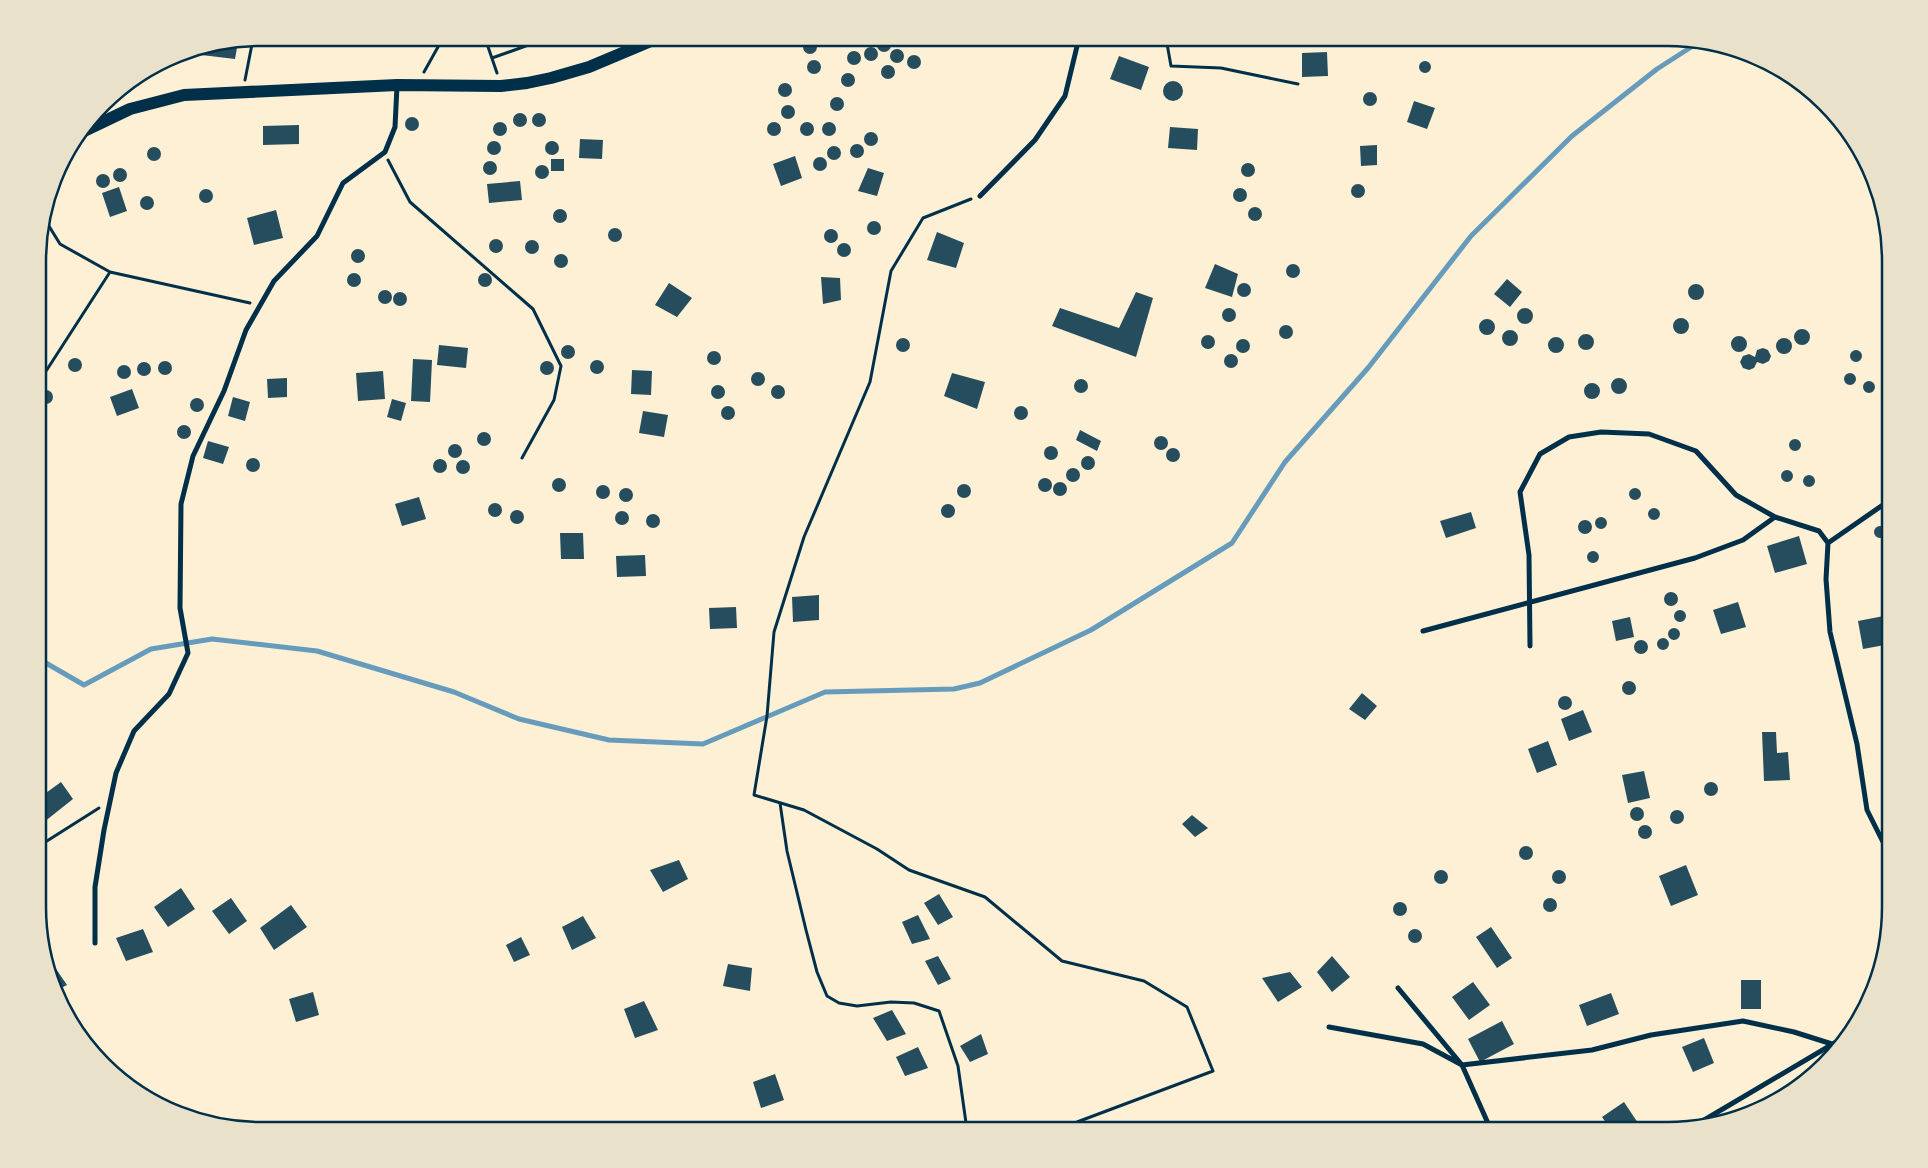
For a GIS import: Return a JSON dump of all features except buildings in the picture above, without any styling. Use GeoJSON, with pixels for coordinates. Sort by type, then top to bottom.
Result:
{"type":"FeatureCollection","features":[{"type":"Feature","properties":{"kind":"main road"},"geometry":{"type":"LineString","coordinates":[[95,125],[130,108],[184,95],[418,84],[501,86],[551,78],[589,67],[639,46]]}},
{"type":"Feature","properties":{"kind":"street"},"geometry":{"type":"LineString","coordinates":[[980,196],[1034,140],[1064,96],[1077,46]]}},
{"type":"Feature","properties":{"kind":"street"},"geometry":{"type":"LineString","coordinates":[[95,944],[96,887],[116,773],[134,731],[169,694],[188,653],[180,608],[181,504],[193,456],[224,391],[246,330],[274,281],[317,236],[343,183],[384,152],[395,127],[397,85]]}},
{"type":"Feature","properties":{"kind":"street"},"geometry":{"type":"LineString","coordinates":[[1530,646],[1529,555],[1520,492],[1540,454],[1569,437],[1601,432],[1649,434],[1696,452],[1736,495],[1775,517],[1819,531],[1828,543],[1826,579],[1830,632],[1857,744],[1867,810],[1882,840]]}},
{"type":"Feature","properties":{"kind":"street"},"geometry":{"type":"LineString","coordinates":[[1828,543],[1882,506]]}},
{"type":"Feature","properties":{"kind":"street"},"geometry":{"type":"LineString","coordinates":[[1423,631],[1695,558],[1743,540],[1775,517]]}},
{"type":"Feature","properties":{"kind":"street"},"geometry":{"type":"LineString","coordinates":[[1398,988],[1462,1065],[1487,1122]]}},
{"type":"Feature","properties":{"kind":"street"},"geometry":{"type":"LineString","coordinates":[[1329,1027],[1422,1044],[1462,1065],[1592,1050],[1651,1035],[1743,1021],[1794,1032],[1832,1044]]}},
{"type":"Feature","properties":{"kind":"street"},"geometry":{"type":"LineString","coordinates":[[1707,1118],[1831,1045]]}},
{"type":"Feature","properties":{"kind":"path"},"geometry":{"type":"LineString","coordinates":[[418,84],[439,46]]}},
{"type":"Feature","properties":{"kind":"path"},"geometry":{"type":"LineString","coordinates":[[488,46],[501,86]]}},
{"type":"Feature","properties":{"kind":"path"},"geometry":{"type":"LineString","coordinates":[[492,58],[526,46]]}},
{"type":"Feature","properties":{"kind":"path"},"geometry":{"type":"LineString","coordinates":[[1167,46],[1171,66],[1221,68],[1298,84]]}},
{"type":"Feature","properties":{"kind":"path"},"geometry":{"type":"LineString","coordinates":[[243,92],[252,47]]}},
{"type":"Feature","properties":{"kind":"path"},"geometry":{"type":"LineString","coordinates":[[384,152],[410,202],[533,309],[560,366],[554,400],[522,458]]}},
{"type":"Feature","properties":{"kind":"path"},"geometry":{"type":"LineString","coordinates":[[980,196],[923,218],[891,272],[870,382],[804,537],[774,632],[767,716],[754,795],[804,810],[877,849],[909,870],[985,897],[1062,961],[1144,981],[1187,1006],[1213,1071],[1077,1122]]}},
{"type":"Feature","properties":{"kind":"path"},"geometry":{"type":"LineString","coordinates":[[49,226],[60,244],[110,272],[260,306]]}},
{"type":"Feature","properties":{"kind":"path"},"geometry":{"type":"LineString","coordinates":[[46,371],[110,272]]}},
{"type":"Feature","properties":{"kind":"path"},"geometry":{"type":"LineString","coordinates":[[46,841],[110,800]]}},
{"type":"Feature","properties":{"kind":"path"},"geometry":{"type":"LineString","coordinates":[[780,803],[787,851],[806,930],[817,972],[828,996],[839,1002],[858,1006],[891,1002],[914,1003],[939,1011],[958,1066],[966,1122]]}},
{"type":"Feature","properties":{"kind":"waterway"},"geometry":{"type":"LineString","coordinates":[[46,663],[84,685],[151,649],[212,639],[317,651],[454,692],[519,719],[609,740],[703,744],[825,692],[954,689],[980,683],[1091,630],[1232,543],[1285,462],[1368,368],[1471,236],[1572,136],[1657,69],[1690,48]]}}]}
